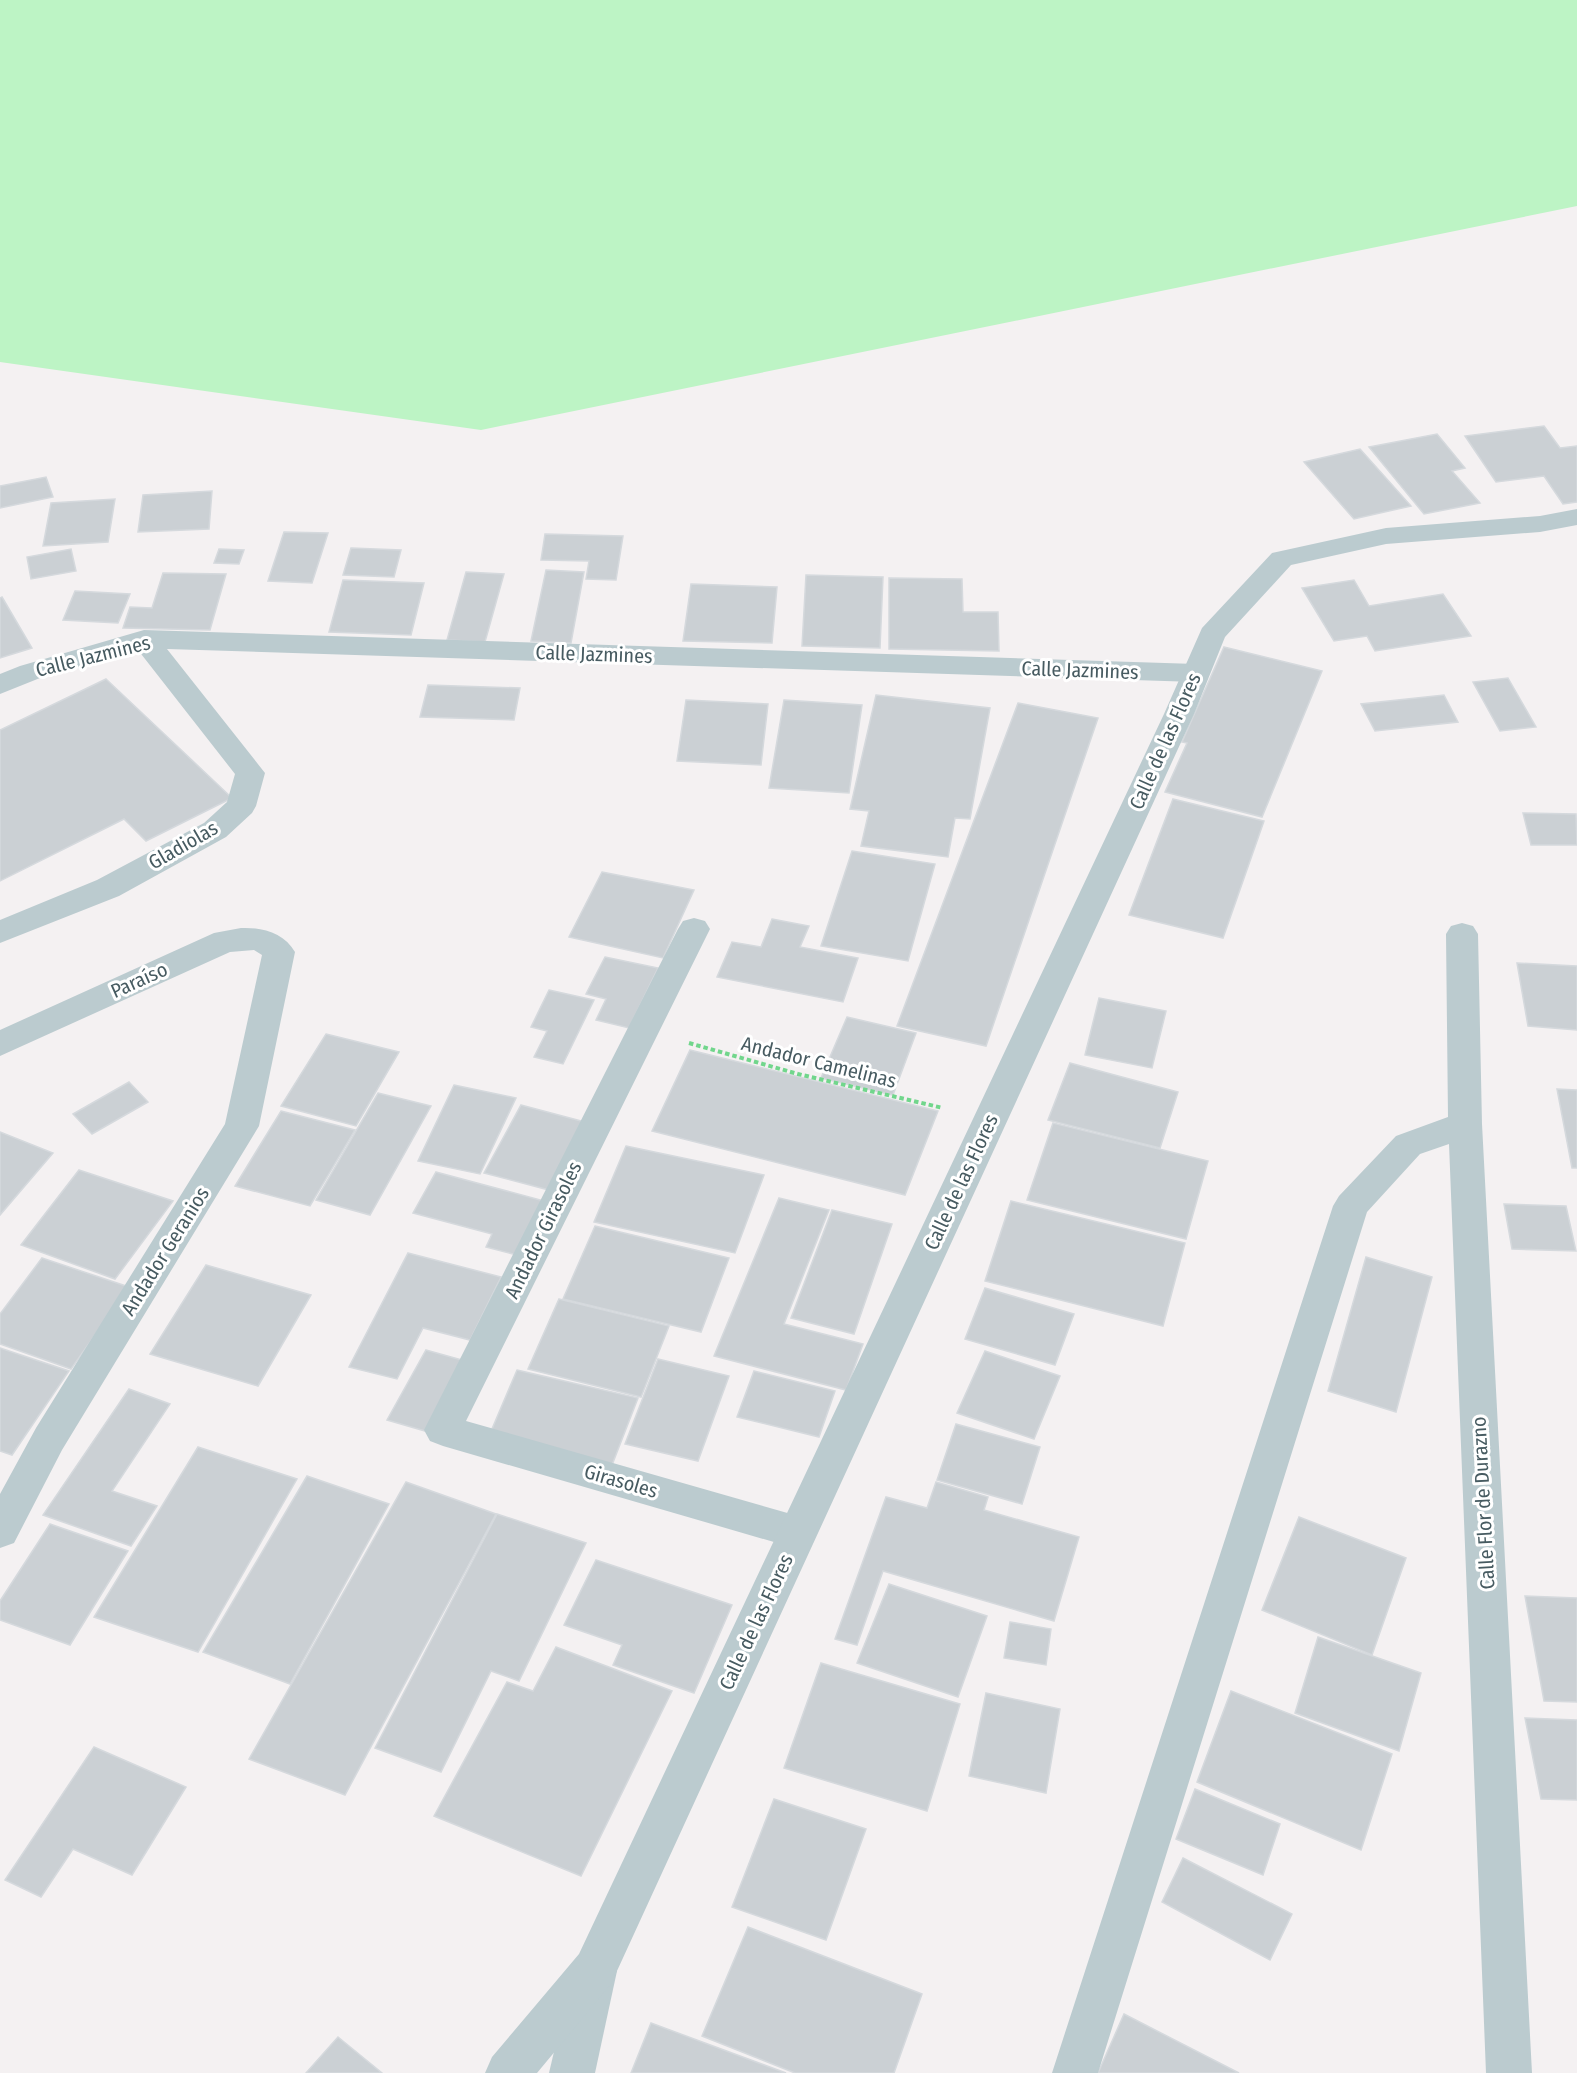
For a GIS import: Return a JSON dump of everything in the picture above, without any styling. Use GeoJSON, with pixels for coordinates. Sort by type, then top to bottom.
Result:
{"type":"FeatureCollection","features":[{"type":"Feature","properties":{"kind":"street","name":"Calle de las Flores"},"geometry":{"type":"LineString","coordinates":[[508,2073],[595,1969],[1196,674],[1212,634],[1282,558],[1386,536],[1540,524],[1577,517]]}},
{"type":"Feature","properties":{"kind":"street","name":"Calle Jazmines"},"geometry":{"type":"LineString","coordinates":[[0,685],[30,672],[144,639],[1196,674]]}},
{"type":"Feature","properties":{"kind":"street","name":"Gladiolas"},"geometry":{"type":"LineString","coordinates":[[0,932],[108,888],[214,830],[241,806],[250,773],[144,639]]}},
{"type":"Feature","properties":{"kind":"street","name":"Andador Girasoles"},"geometry":{"type":"LineString","coordinates":[[443,1430],[694,929]]}},
{"type":"Feature","properties":{"kind":"street","name":"Calle Flor de Durazno"},"geometry":{"type":"LineString","coordinates":[[1462,934],[1465,1124],[1509,2073]]}},
{"type":"Feature","properties":{"kind":"street","name":"Paraíso"},"geometry":{"type":"LineString","coordinates":[[0,1044],[225,941],[258,938],[270,942],[279,952]]}},
{"type":"Feature","properties":{"kind":"street","name":"Andador Geranios"},"geometry":{"type":"LineString","coordinates":[[0,1531],[49,1439],[242,1126],[279,952]]}},
{"type":"Feature","properties":{"kind":"street"},"geometry":{"type":"LineString","coordinates":[[1075,2073],[1351,1206],[1408,1145],[1465,1124]]}},
{"type":"Feature","properties":{"kind":"street","name":"Girasoles"},"geometry":{"type":"LineString","coordinates":[[443,1430],[798,1532]]}},
{"type":"Feature","properties":{"kind":"street"},"geometry":{"type":"LineString","coordinates":[[572,2073],[595,1969]]}},
{"type":"Feature","properties":{"kind":"path","name":"Andador Camelinas"},"geometry":{"type":"LineString","coordinates":[[642,1029],[798,1074],[990,1119]]}},
{"type":"Feature","properties":{"kind":"green space"},"geometry":{"type":"Polygon","coordinates":[[[0,0],[1577,0],[1577,206],[481,430],[0,362],[0,0]]]}},
{"type":"Feature","properties":{"kind":"building"},"geometry":{"type":"Polygon","coordinates":[[[1544,426],[1560,448],[1577,446],[1577,502],[1563,504],[1544,476],[1496,482],[1465,436],[1544,426]]]}},
{"type":"Feature","properties":{"kind":"building"},"geometry":{"type":"Polygon","coordinates":[[[1437,434],[1465,468],[1452,471],[1480,503],[1424,514],[1369,447],[1437,434]]]}},
{"type":"Feature","properties":{"kind":"building"},"geometry":{"type":"Polygon","coordinates":[[[1360,449],[1411,506],[1354,519],[1304,462],[1360,449]]]}},
{"type":"Feature","properties":{"kind":"building"},"geometry":{"type":"Polygon","coordinates":[[[46,477],[53,497],[0,508],[0,486],[46,477]]]}},
{"type":"Feature","properties":{"kind":"building"},"geometry":{"type":"Polygon","coordinates":[[[212,491],[209,529],[138,532],[143,495],[212,491]]]}},
{"type":"Feature","properties":{"kind":"building"},"geometry":{"type":"Polygon","coordinates":[[[115,499],[108,542],[43,546],[51,503],[115,499]]]}},
{"type":"Feature","properties":{"kind":"building"},"geometry":{"type":"Polygon","coordinates":[[[284,532],[328,533],[312,583],[268,581],[284,532]]]}},
{"type":"Feature","properties":{"kind":"building"},"geometry":{"type":"Polygon","coordinates":[[[545,534],[623,536],[616,580],[586,579],[589,561],[541,560],[545,534]]]}},
{"type":"Feature","properties":{"kind":"building"},"geometry":{"type":"Polygon","coordinates":[[[351,548],[401,550],[394,577],[343,575],[351,548]]]}},
{"type":"Feature","properties":{"kind":"building"},"geometry":{"type":"Polygon","coordinates":[[[71,549],[76,571],[31,579],[27,557],[71,549]]]}},
{"type":"Feature","properties":{"kind":"building"},"geometry":{"type":"Polygon","coordinates":[[[219,549],[244,550],[239,564],[214,563],[219,549]]]}},
{"type":"Feature","properties":{"kind":"building"},"geometry":{"type":"Polygon","coordinates":[[[546,570],[584,572],[571,643],[531,641],[546,570]]]}},
{"type":"Feature","properties":{"kind":"building"},"geometry":{"type":"Polygon","coordinates":[[[466,572],[504,574],[485,642],[447,640],[466,572]]]}},
{"type":"Feature","properties":{"kind":"building"},"geometry":{"type":"Polygon","coordinates":[[[163,573],[226,574],[210,630],[123,628],[130,607],[152,608],[163,573]]]}},
{"type":"Feature","properties":{"kind":"building"},"geometry":{"type":"Polygon","coordinates":[[[806,575],[883,577],[880,648],[802,646],[806,575]]]}},
{"type":"Feature","properties":{"kind":"building"},"geometry":{"type":"Polygon","coordinates":[[[889,578],[962,579],[963,612],[998,612],[999,651],[889,649],[889,578]]]}},
{"type":"Feature","properties":{"kind":"building"},"geometry":{"type":"Polygon","coordinates":[[[343,580],[424,583],[411,635],[329,632],[343,580]]]}},
{"type":"Feature","properties":{"kind":"building"},"geometry":{"type":"Polygon","coordinates":[[[1354,580],[1369,606],[1443,594],[1471,636],[1375,651],[1367,636],[1334,641],[1302,588],[1354,580]]]}},
{"type":"Feature","properties":{"kind":"building"},"geometry":{"type":"Polygon","coordinates":[[[691,584],[777,587],[772,643],[683,641],[691,584]]]}},
{"type":"Feature","properties":{"kind":"building"},"geometry":{"type":"Polygon","coordinates":[[[75,591],[130,594],[118,623],[63,620],[75,591]]]}},
{"type":"Feature","properties":{"kind":"building"},"geometry":{"type":"Polygon","coordinates":[[[2,597],[32,648],[0,658],[0,598],[2,597]]]}},
{"type":"Feature","properties":{"kind":"building"},"geometry":{"type":"Polygon","coordinates":[[[1224,647],[1322,671],[1262,817],[1165,792],[1187,743],[1182,742],[1224,647]]]}},
{"type":"Feature","properties":{"kind":"building"},"geometry":{"type":"Polygon","coordinates":[[[1508,678],[1536,727],[1500,731],[1473,682],[1508,678]]]}},
{"type":"Feature","properties":{"kind":"building"},"geometry":{"type":"Polygon","coordinates":[[[106,679],[232,798],[146,841],[124,819],[0,881],[0,730],[106,679]]]}},
{"type":"Feature","properties":{"kind":"building"},"geometry":{"type":"Polygon","coordinates":[[[428,685],[520,688],[514,720],[420,717],[428,685]]]}},
{"type":"Feature","properties":{"kind":"building"},"geometry":{"type":"Polygon","coordinates":[[[876,695],[990,708],[970,819],[955,818],[948,857],[861,846],[869,811],[850,809],[876,695]]]}},
{"type":"Feature","properties":{"kind":"building"},"geometry":{"type":"Polygon","coordinates":[[[1444,695],[1458,722],[1375,731],[1361,704],[1444,695]]]}},
{"type":"Feature","properties":{"kind":"building"},"geometry":{"type":"Polygon","coordinates":[[[686,700],[768,704],[761,765],[677,761],[686,700]]]}},
{"type":"Feature","properties":{"kind":"building"},"geometry":{"type":"Polygon","coordinates":[[[784,700],[862,705],[849,793],[769,788],[784,700]]]}},
{"type":"Feature","properties":{"kind":"building"},"geometry":{"type":"Polygon","coordinates":[[[1018,703],[1098,718],[986,1046],[897,1026],[1018,703]]]}},
{"type":"Feature","properties":{"kind":"building"},"geometry":{"type":"Polygon","coordinates":[[[1173,799],[1264,821],[1223,938],[1129,915],[1173,799]]]}},
{"type":"Feature","properties":{"kind":"building"},"geometry":{"type":"Polygon","coordinates":[[[1523,813],[1576,814],[1577,845],[1531,845],[1523,813]]]}},
{"type":"Feature","properties":{"kind":"building"},"geometry":{"type":"Polygon","coordinates":[[[852,851],[935,864],[908,961],[821,946],[852,851]]]}},
{"type":"Feature","properties":{"kind":"building"},"geometry":{"type":"Polygon","coordinates":[[[602,872],[694,890],[663,958],[569,937],[602,872]]]}},
{"type":"Feature","properties":{"kind":"building"},"geometry":{"type":"Polygon","coordinates":[[[772,919],[809,926],[800,947],[858,958],[843,1002],[717,977],[732,942],[761,947],[772,919]]]}},
{"type":"Feature","properties":{"kind":"building"},"geometry":{"type":"Polygon","coordinates":[[[605,957],[658,968],[629,1028],[596,1020],[606,999],[586,994],[605,957]]]}},
{"type":"Feature","properties":{"kind":"building"},"geometry":{"type":"Polygon","coordinates":[[[1517,963],[1577,966],[1577,1030],[1528,1026],[1517,963]]]}},
{"type":"Feature","properties":{"kind":"building"},"geometry":{"type":"Polygon","coordinates":[[[549,990],[594,1000],[563,1064],[534,1057],[547,1031],[531,1027],[549,990]]]}},
{"type":"Feature","properties":{"kind":"building"},"geometry":{"type":"Polygon","coordinates":[[[1099,998],[1166,1011],[1152,1068],[1085,1055],[1099,998]]]}},
{"type":"Feature","properties":{"kind":"building"},"geometry":{"type":"Polygon","coordinates":[[[847,1017],[916,1033],[893,1095],[821,1078],[847,1017]]]}},
{"type":"Feature","properties":{"kind":"building"},"geometry":{"type":"Polygon","coordinates":[[[326,1034],[399,1052],[356,1126],[281,1106],[326,1034]]]}},
{"type":"Feature","properties":{"kind":"building"},"geometry":{"type":"Polygon","coordinates":[[[690,1050],[938,1111],[905,1195],[652,1131],[690,1050]]]}},
{"type":"Feature","properties":{"kind":"building"},"geometry":{"type":"Polygon","coordinates":[[[1070,1063],[1178,1092],[1160,1148],[1048,1120],[1070,1063]]]}},
{"type":"Feature","properties":{"kind":"building"},"geometry":{"type":"Polygon","coordinates":[[[129,1082],[148,1102],[92,1134],[73,1114],[129,1082]]]}},
{"type":"Feature","properties":{"kind":"building"},"geometry":{"type":"Polygon","coordinates":[[[454,1085],[516,1098],[480,1174],[418,1161],[454,1085]]]}},
{"type":"Feature","properties":{"kind":"building"},"geometry":{"type":"Polygon","coordinates":[[[1557,1089],[1577,1090],[1577,1168],[1572,1168],[1557,1089]]]}},
{"type":"Feature","properties":{"kind":"building"},"geometry":{"type":"Polygon","coordinates":[[[378,1093],[431,1106],[370,1215],[316,1200],[378,1093]]]}},
{"type":"Feature","properties":{"kind":"building"},"geometry":{"type":"Polygon","coordinates":[[[521,1105],[585,1122],[549,1190],[484,1173],[521,1105]]]}},
{"type":"Feature","properties":{"kind":"building"},"geometry":{"type":"Polygon","coordinates":[[[281,1111],[355,1130],[310,1206],[235,1186],[281,1111]]]}},
{"type":"Feature","properties":{"kind":"building"},"geometry":{"type":"Polygon","coordinates":[[[1053,1123],[1208,1161],[1186,1239],[1027,1200],[1053,1123]]]}},
{"type":"Feature","properties":{"kind":"building"},"geometry":{"type":"Polygon","coordinates":[[[0,1132],[53,1153],[0,1215],[0,1132]]]}},
{"type":"Feature","properties":{"kind":"building"},"geometry":{"type":"Polygon","coordinates":[[[626,1146],[764,1175],[735,1253],[594,1222],[626,1146]]]}},
{"type":"Feature","properties":{"kind":"building"},"geometry":{"type":"Polygon","coordinates":[[[79,1170],[173,1201],[115,1279],[21,1245],[79,1170]]]}},
{"type":"Feature","properties":{"kind":"building"},"geometry":{"type":"Polygon","coordinates":[[[436,1172],[544,1201],[517,1255],[486,1247],[492,1234],[413,1213],[436,1172]]]}},
{"type":"Feature","properties":{"kind":"building"},"geometry":{"type":"Polygon","coordinates":[[[779,1198],[829,1210],[784,1324],[863,1344],[846,1390],[714,1356],[779,1198]]]}},
{"type":"Feature","properties":{"kind":"building"},"geometry":{"type":"Polygon","coordinates":[[[1011,1201],[1185,1243],[1163,1326],[985,1281],[1011,1201]]]}},
{"type":"Feature","properties":{"kind":"building"},"geometry":{"type":"Polygon","coordinates":[[[1504,1204],[1566,1206],[1576,1251],[1512,1249],[1504,1204]]]}},
{"type":"Feature","properties":{"kind":"building"},"geometry":{"type":"Polygon","coordinates":[[[832,1210],[892,1224],[854,1334],[791,1318],[832,1210]]]}},
{"type":"Feature","properties":{"kind":"building"},"geometry":{"type":"Polygon","coordinates":[[[595,1226],[729,1258],[701,1332],[563,1299],[595,1226]]]}},
{"type":"Feature","properties":{"kind":"building"},"geometry":{"type":"Polygon","coordinates":[[[408,1253],[501,1277],[470,1340],[423,1328],[397,1379],[349,1367],[408,1253]]]}},
{"type":"Feature","properties":{"kind":"building"},"geometry":{"type":"Polygon","coordinates":[[[1366,1257],[1432,1277],[1396,1412],[1328,1391],[1366,1257]]]}},
{"type":"Feature","properties":{"kind":"building"},"geometry":{"type":"Polygon","coordinates":[[[42,1258],[129,1287],[71,1369],[0,1344],[0,1314],[42,1258]]]}},
{"type":"Feature","properties":{"kind":"building"},"geometry":{"type":"Polygon","coordinates":[[[206,1265],[311,1295],[258,1386],[150,1354],[206,1265]]]}},
{"type":"Feature","properties":{"kind":"building"},"geometry":{"type":"Polygon","coordinates":[[[985,1288],[1074,1314],[1055,1365],[965,1339],[985,1288]]]}},
{"type":"Feature","properties":{"kind":"building"},"geometry":{"type":"Polygon","coordinates":[[[559,1299],[669,1326],[641,1397],[528,1369],[559,1299]]]}},
{"type":"Feature","properties":{"kind":"building"},"geometry":{"type":"Polygon","coordinates":[[[0,1348],[69,1371],[12,1455],[0,1451],[0,1348]]]}},
{"type":"Feature","properties":{"kind":"building"},"geometry":{"type":"Polygon","coordinates":[[[426,1350],[469,1362],[432,1433],[387,1420],[426,1350]]]}},
{"type":"Feature","properties":{"kind":"building"},"geometry":{"type":"Polygon","coordinates":[[[985,1351],[1060,1376],[1034,1439],[957,1413],[985,1351]]]}},
{"type":"Feature","properties":{"kind":"building"},"geometry":{"type":"Polygon","coordinates":[[[658,1359],[729,1376],[698,1461],[625,1444],[658,1359]]]}},
{"type":"Feature","properties":{"kind":"building"},"geometry":{"type":"Polygon","coordinates":[[[517,1370],[638,1398],[612,1465],[489,1436],[517,1370]]]}},
{"type":"Feature","properties":{"kind":"building"},"geometry":{"type":"Polygon","coordinates":[[[754,1371],[835,1391],[819,1437],[737,1417],[754,1371]]]}},
{"type":"Feature","properties":{"kind":"building"},"geometry":{"type":"Polygon","coordinates":[[[129,1389],[170,1404],[112,1491],[157,1506],[131,1546],[43,1515],[129,1389]]]}},
{"type":"Feature","properties":{"kind":"building"},"geometry":{"type":"Polygon","coordinates":[[[956,1424],[1040,1447],[1022,1504],[937,1480],[956,1424]]]}},
{"type":"Feature","properties":{"kind":"building"},"geometry":{"type":"Polygon","coordinates":[[[198,1447],[297,1479],[198,1652],[94,1617],[198,1447]]]}},
{"type":"Feature","properties":{"kind":"building"},"geometry":{"type":"Polygon","coordinates":[[[307,1476],[389,1504],[290,1684],[203,1652],[307,1476]]]}},
{"type":"Feature","properties":{"kind":"building"},"geometry":{"type":"Polygon","coordinates":[[[406,1482],[496,1514],[345,1795],[249,1759],[406,1482]]]}},
{"type":"Feature","properties":{"kind":"building"},"geometry":{"type":"Polygon","coordinates":[[[936,1482],[988,1497],[984,1510],[1079,1537],[1054,1621],[883,1571],[857,1645],[835,1639],[886,1497],[927,1508],[936,1482]]]}},
{"type":"Feature","properties":{"kind":"building"},"geometry":{"type":"Polygon","coordinates":[[[497,1514],[586,1543],[519,1681],[491,1671],[441,1772],[375,1748],[497,1514]]]}},
{"type":"Feature","properties":{"kind":"building"},"geometry":{"type":"Polygon","coordinates":[[[1299,1517],[1406,1558],[1372,1655],[1262,1610],[1299,1517]]]}},
{"type":"Feature","properties":{"kind":"building"},"geometry":{"type":"Polygon","coordinates":[[[50,1524],[128,1551],[70,1645],[0,1620],[0,1601],[50,1524]]]}},
{"type":"Feature","properties":{"kind":"building"},"geometry":{"type":"Polygon","coordinates":[[[596,1560],[732,1605],[694,1693],[613,1665],[622,1645],[564,1625],[596,1560]]]}},
{"type":"Feature","properties":{"kind":"building"},"geometry":{"type":"Polygon","coordinates":[[[889,1584],[987,1616],[958,1697],[857,1663],[889,1584]]]}},
{"type":"Feature","properties":{"kind":"building"},"geometry":{"type":"Polygon","coordinates":[[[1525,1596],[1577,1598],[1577,1702],[1544,1701],[1525,1596]]]}},
{"type":"Feature","properties":{"kind":"building"},"geometry":{"type":"Polygon","coordinates":[[[1010,1622],[1051,1629],[1046,1665],[1004,1658],[1010,1622]]]}},
{"type":"Feature","properties":{"kind":"building"},"geometry":{"type":"Polygon","coordinates":[[[1318,1637],[1421,1673],[1399,1751],[1295,1713],[1318,1637]]]}},
{"type":"Feature","properties":{"kind":"building"},"geometry":{"type":"Polygon","coordinates":[[[556,1647],[672,1691],[581,1876],[434,1816],[507,1682],[533,1691],[556,1647]]]}},
{"type":"Feature","properties":{"kind":"building"},"geometry":{"type":"Polygon","coordinates":[[[821,1663],[960,1704],[927,1811],[784,1768],[821,1663]]]}},
{"type":"Feature","properties":{"kind":"building"},"geometry":{"type":"Polygon","coordinates":[[[1231,1691],[1392,1754],[1361,1850],[1197,1782],[1231,1691]]]}},
{"type":"Feature","properties":{"kind":"building"},"geometry":{"type":"Polygon","coordinates":[[[986,1693],[1060,1709],[1046,1793],[969,1776],[986,1693]]]}},
{"type":"Feature","properties":{"kind":"building"},"geometry":{"type":"Polygon","coordinates":[[[1525,1718],[1577,1720],[1577,1800],[1541,1799],[1525,1718]]]}},
{"type":"Feature","properties":{"kind":"building"},"geometry":{"type":"Polygon","coordinates":[[[94,1747],[186,1787],[132,1875],[73,1849],[41,1897],[5,1880],[94,1747]]]}},
{"type":"Feature","properties":{"kind":"building"},"geometry":{"type":"Polygon","coordinates":[[[1195,1789],[1280,1824],[1263,1875],[1176,1839],[1195,1789]]]}},
{"type":"Feature","properties":{"kind":"building"},"geometry":{"type":"Polygon","coordinates":[[[774,1799],[866,1829],[826,1940],[732,1907],[774,1799]]]}},
{"type":"Feature","properties":{"kind":"building"},"geometry":{"type":"Polygon","coordinates":[[[1183,1858],[1292,1914],[1270,1960],[1162,1902],[1183,1858]]]}},
{"type":"Feature","properties":{"kind":"building"},"geometry":{"type":"Polygon","coordinates":[[[748,1927],[922,1994],[894,2073],[795,2073],[702,2036],[748,1927]]]}},
{"type":"Feature","properties":{"kind":"building"},"geometry":{"type":"Polygon","coordinates":[[[1124,2014],[1239,2073],[1098,2073],[1124,2014]]]}},
{"type":"Feature","properties":{"kind":"building"},"geometry":{"type":"Polygon","coordinates":[[[651,2023],[786,2073],[631,2073],[651,2023]]]}},
{"type":"Feature","properties":{"kind":"building"},"geometry":{"type":"Polygon","coordinates":[[[338,2037],[382,2073],[306,2073],[338,2037]]]}}]}
